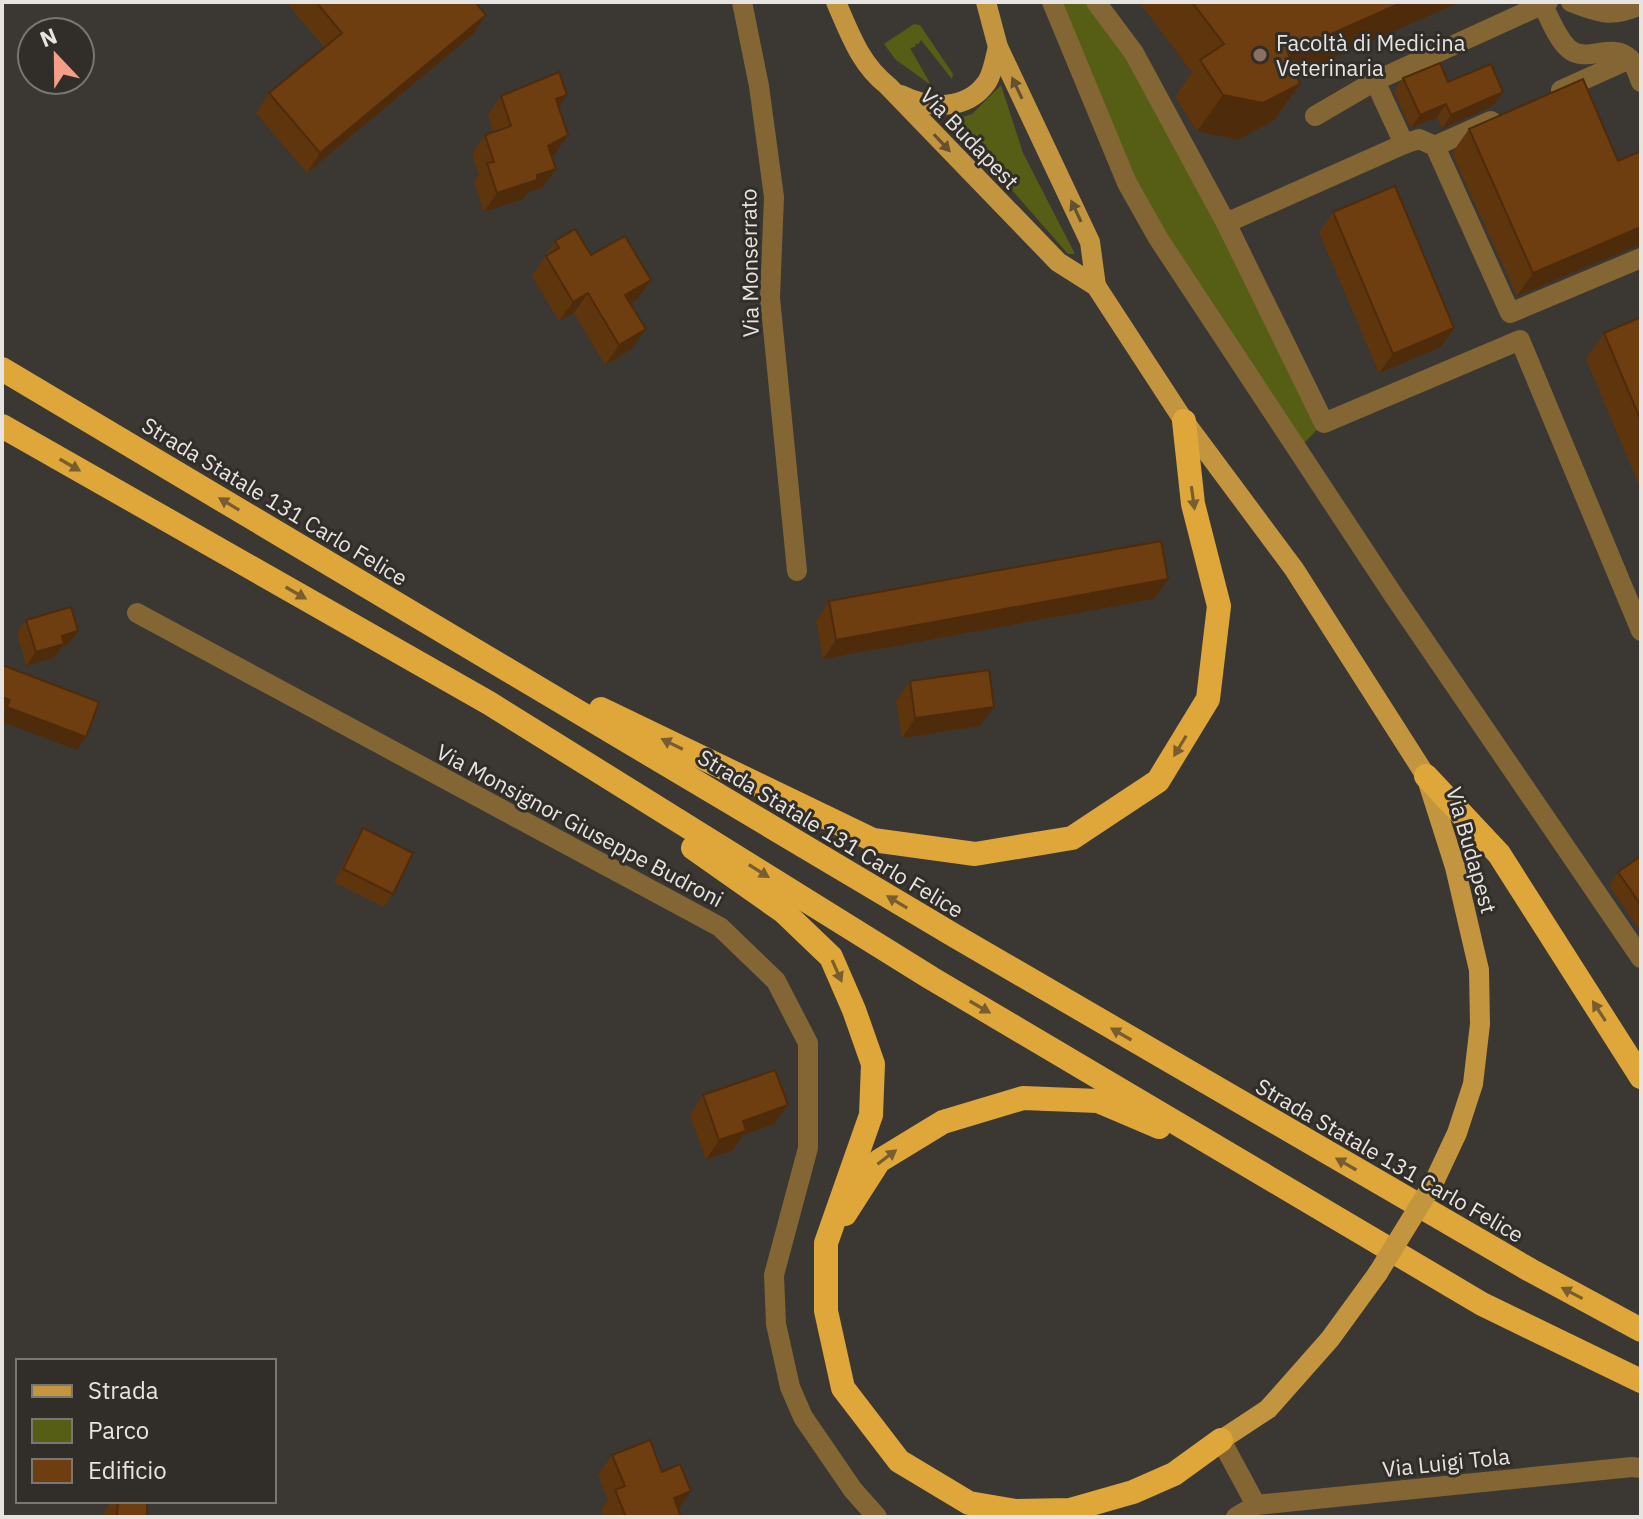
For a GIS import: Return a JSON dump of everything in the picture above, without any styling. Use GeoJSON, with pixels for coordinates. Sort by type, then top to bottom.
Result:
{"type":"FeatureCollection","features":[{"type":"Feature","properties":{"kind":"highway","name":"Strada Statale 131 Carlo Felice"},"geometry":{"type":"LineString","coordinates":[[2,369],[1238,1102],[1530,1270],[1641,1330]]}},
{"type":"Feature","properties":{"kind":"highway"},"geometry":{"type":"LineString","coordinates":[[440,630],[873,840],[975,854],[1072,838],[1158,781],[1208,699],[1219,606],[1193,504],[1184,421]]}},
{"type":"Feature","properties":{"kind":"highway"},"geometry":{"type":"LineString","coordinates":[[2,426],[489,703],[931,978],[1482,1304],[1641,1381]]}},
{"type":"Feature","properties":{"kind":"highway"},"geometry":{"type":"LineString","coordinates":[[489,703],[784,912],[831,957],[873,1064],[871,1115],[826,1243],[826,1311],[843,1388],[899,1461],[969,1503],[1016,1511],[1070,1510],[1133,1492],[1174,1474],[1221,1440]]}},
{"type":"Feature","properties":{"kind":"highway"},"geometry":{"type":"LineString","coordinates":[[1426,776],[1499,854],[1641,1077]]}},
{"type":"Feature","properties":{"kind":"highway"},"geometry":{"type":"LineString","coordinates":[[826,1243],[879,1161],[943,1122],[1023,1098],[1098,1101],[1245,1162]]}},
{"type":"Feature","properties":{"kind":"main road","name":"Via Budapest"},"geometry":{"type":"LineString","coordinates":[[986,2],[998,47],[1090,242],[1096,286]]}},
{"type":"Feature","properties":{"kind":"main road","name":"Via Budapest"},"geometry":{"type":"LineString","coordinates":[[836,3],[860,57],[873,74],[1058,262],[1096,286],[1184,421],[1294,569],[1426,776],[1455,867],[1479,970],[1480,1024],[1473,1084],[1457,1133],[1434,1182],[1378,1273],[1330,1339],[1268,1409],[1221,1440]]}},
{"type":"Feature","properties":{"kind":"main road"},"geometry":{"type":"LineString","coordinates":[[888,86],[903,97],[923,104],[942,105],[968,99],[988,80],[998,47]]}},
{"type":"Feature","properties":{"kind":"street","name":"Via Monserrato"},"geometry":{"type":"LineString","coordinates":[[742,2],[759,86],[774,197],[770,298],[797,571]]}},
{"type":"Feature","properties":{"kind":"street"},"geometry":{"type":"LineString","coordinates":[[1052,2],[1127,183],[1158,238],[1394,596],[1641,958]]}},
{"type":"Feature","properties":{"kind":"street"},"geometry":{"type":"LineString","coordinates":[[1096,2],[1134,53],[1226,223],[1324,423],[1520,340]]}},
{"type":"Feature","properties":{"kind":"street"},"geometry":{"type":"LineString","coordinates":[[1571,2],[1600,13],[1625,12],[1641,5]]}},
{"type":"Feature","properties":{"kind":"street"},"geometry":{"type":"LineString","coordinates":[[1315,116],[1375,81],[1545,3],[1566,47],[1579,55],[1615,51],[1630,59],[1641,82]]}},
{"type":"Feature","properties":{"kind":"street"},"geometry":{"type":"LineString","coordinates":[[1547,96],[1630,59]]}},
{"type":"Feature","properties":{"kind":"street"},"geometry":{"type":"LineString","coordinates":[[1375,81],[1404,144]]}},
{"type":"Feature","properties":{"kind":"street"},"geometry":{"type":"LineString","coordinates":[[1435,146],[1505,115]]}},
{"type":"Feature","properties":{"kind":"street"},"geometry":{"type":"LineString","coordinates":[[1226,223],[1404,144],[1419,139],[1435,146],[1510,313],[1641,631]]}},
{"type":"Feature","properties":{"kind":"street"},"geometry":{"type":"LineString","coordinates":[[1510,313],[1641,258]]}},
{"type":"Feature","properties":{"kind":"street","name":"Via Monsignor Giuseppe Budroni"},"geometry":{"type":"LineString","coordinates":[[137,613],[720,927],[776,981],[808,1043],[808,1148],[774,1275],[776,1324],[790,1387],[803,1417],[853,1490],[877,1517]]}},
{"type":"Feature","properties":{"kind":"street"},"geometry":{"type":"LineString","coordinates":[[1221,1440],[1256,1505],[1236,1517]]}},
{"type":"Feature","properties":{"kind":"street","name":"Via Luigi Tola"},"geometry":{"type":"LineString","coordinates":[[1256,1505],[1641,1468]]}},
{"type":"Feature","properties":{"kind":"green space"},"geometry":{"type":"Polygon","coordinates":[[[1060,2],[1091,2],[1130,53],[1321,425],[1301,447],[1152,217],[1060,2]]]}},
{"type":"Feature","properties":{"kind":"green space"},"geometry":{"type":"Polygon","coordinates":[[[914,24],[920,25],[953,74],[952,79],[921,40],[910,48],[931,85],[896,60],[884,44],[914,24]]]}},
{"type":"Feature","properties":{"kind":"green space"},"geometry":{"type":"Polygon","coordinates":[[[1001,85],[1023,153],[1075,254],[1068,254],[948,122],[972,114],[1001,85]]]}},
{"type":"Feature","properties":{"kind":"building"},"geometry":{"type":"Polygon","coordinates":[[[316,2],[475,2],[486,15],[320,153],[269,93],[342,33],[316,2]]]}},
{"type":"Feature","properties":{"kind":"building"},"geometry":{"type":"Polygon","coordinates":[[[1192,2],[1403,2],[1288,53],[1300,84],[1263,103],[1223,95],[1200,60],[1224,44],[1192,2]]]}},
{"type":"Feature","properties":{"kind":"building"},"geometry":{"type":"Polygon","coordinates":[[[1440,63],[1448,82],[1491,64],[1503,92],[1451,115],[1446,104],[1420,115],[1403,78],[1440,63]]]}},
{"type":"Feature","properties":{"kind":"building"},"geometry":{"type":"Polygon","coordinates":[[[559,72],[567,95],[556,99],[568,135],[548,146],[556,169],[537,175],[537,180],[497,193],[487,163],[494,162],[485,135],[511,126],[501,96],[559,72]]]}},
{"type":"Feature","properties":{"kind":"building"},"geometry":{"type":"Polygon","coordinates":[[[1583,79],[1618,161],[1641,151],[1641,227],[1533,273],[1469,129],[1583,79]]]}},
{"type":"Feature","properties":{"kind":"building"},"geometry":{"type":"Polygon","coordinates":[[[1395,186],[1454,328],[1393,354],[1333,212],[1395,186]]]}},
{"type":"Feature","properties":{"kind":"building"},"geometry":{"type":"Polygon","coordinates":[[[575,229],[591,255],[625,236],[651,280],[625,295],[646,329],[619,345],[588,293],[573,302],[546,256],[559,248],[555,241],[575,229]]]}},
{"type":"Feature","properties":{"kind":"building"},"geometry":{"type":"Polygon","coordinates":[[[1641,317],[1641,421],[1604,333],[1641,317]]]}},
{"type":"Feature","properties":{"kind":"building"},"geometry":{"type":"Polygon","coordinates":[[[1161,541],[1168,579],[836,640],[829,601],[1161,541]]]}},
{"type":"Feature","properties":{"kind":"building"},"geometry":{"type":"Polygon","coordinates":[[[71,607],[78,631],[62,636],[64,644],[36,652],[26,620],[71,607]]]}},
{"type":"Feature","properties":{"kind":"building"},"geometry":{"type":"Polygon","coordinates":[[[2,665],[99,702],[86,737],[7,707],[10,700],[2,697],[2,665]]]}},
{"type":"Feature","properties":{"kind":"building"},"geometry":{"type":"Polygon","coordinates":[[[989,670],[994,707],[915,718],[910,681],[989,670]]]}},
{"type":"Feature","properties":{"kind":"building"},"geometry":{"type":"Polygon","coordinates":[[[363,828],[413,853],[393,894],[343,869],[363,828]]]}},
{"type":"Feature","properties":{"kind":"building"},"geometry":{"type":"Polygon","coordinates":[[[1641,856],[1641,905],[1618,872],[1641,856]]]}},
{"type":"Feature","properties":{"kind":"building"},"geometry":{"type":"Polygon","coordinates":[[[775,1070],[788,1105],[743,1121],[746,1131],[719,1140],[703,1095],[775,1070]]]}},
{"type":"Feature","properties":{"kind":"building"},"geometry":{"type":"Polygon","coordinates":[[[650,1440],[662,1472],[680,1464],[691,1491],[674,1498],[681,1517],[626,1517],[615,1490],[625,1486],[612,1455],[650,1440]]]}},
{"type":"Feature","properties":{"kind":"building"},"geometry":{"type":"Polygon","coordinates":[[[118,1503],[147,1503],[147,1517],[117,1517],[118,1503]]]}},
{"type":"Feature","properties":{"kind":"place","name":"Facoltà di Medicina Veterinaria"},"geometry":{"type":"Point","coordinates":[1260,55]}}]}
